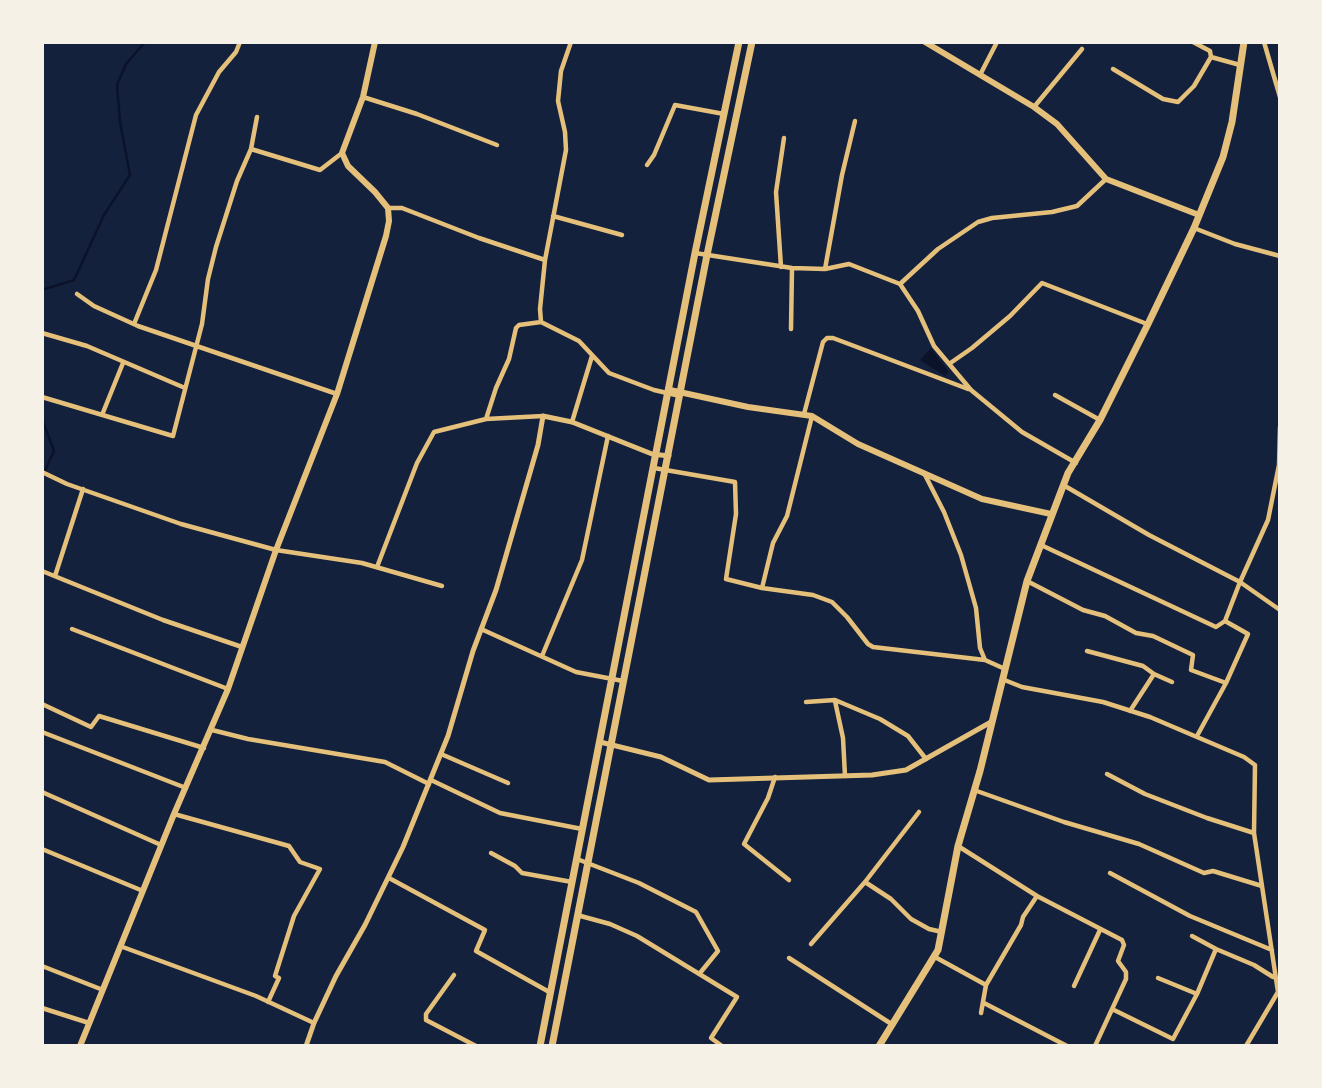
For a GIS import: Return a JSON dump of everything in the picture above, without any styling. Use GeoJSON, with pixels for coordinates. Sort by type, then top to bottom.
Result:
{"type":"FeatureCollection","features":[{"type":"Feature","properties":{"kind":"main road"},"geometry":{"type":"LineString","coordinates":[[80,1046],[161,845],[228,689],[276,550],[337,394],[386,236],[388,208],[348,166],[342,153],[363,97],[375,42]]}},
{"type":"Feature","properties":{"kind":"main road"},"geometry":{"type":"LineString","coordinates":[[540,1046],[695,253],[739,42]]}},
{"type":"Feature","properties":{"kind":"main road"},"geometry":{"type":"LineString","coordinates":[[552,1046],[707,255],[752,42]]}},
{"type":"Feature","properties":{"kind":"main road"},"geometry":{"type":"LineString","coordinates":[[925,42],[1034,107],[1057,124],[1106,179],[1199,215]]}},
{"type":"Feature","properties":{"kind":"main road"},"geometry":{"type":"LineString","coordinates":[[879,1046],[935,957],[943,932],[958,846],[1027,581],[1068,473],[1100,420],[1148,324],[1194,228],[1223,157],[1232,122],[1244,42]]}},
{"type":"Feature","properties":{"kind":"main road"},"geometry":{"type":"LineString","coordinates":[[669,392],[808,415],[858,444],[982,499],[1051,513]]}},
{"type":"Feature","properties":{"kind":"street"},"geometry":{"type":"LineString","coordinates":[[134,324],[156,270],[196,115],[219,72],[236,52],[240,42]]}},
{"type":"Feature","properties":{"kind":"street"},"geometry":{"type":"LineString","coordinates":[[541,322],[545,260],[566,150],[558,101],[561,71],[570,42]]}},
{"type":"Feature","properties":{"kind":"street"},"geometry":{"type":"LineString","coordinates":[[979,75],[997,42]]}},
{"type":"Feature","properties":{"kind":"street"},"geometry":{"type":"LineString","coordinates":[[1113,69],[1163,99],[1178,102],[1194,86],[1211,57],[1210,51],[1193,42]]}},
{"type":"Feature","properties":{"kind":"street"},"geometry":{"type":"LineString","coordinates":[[1264,42],[1280,97]]}},
{"type":"Feature","properties":{"kind":"street"},"geometry":{"type":"LineString","coordinates":[[1034,107],[1082,48]]}},
{"type":"Feature","properties":{"kind":"street"},"geometry":{"type":"LineString","coordinates":[[1211,57],[1240,65]]}},
{"type":"Feature","properties":{"kind":"street"},"geometry":{"type":"LineString","coordinates":[[363,97],[417,114],[497,145]]}},
{"type":"Feature","properties":{"kind":"street"},"geometry":{"type":"LineString","coordinates":[[647,165],[654,155],[675,105],[724,114]]}},
{"type":"Feature","properties":{"kind":"street"},"geometry":{"type":"LineString","coordinates":[[42,397],[173,436],[197,347],[216,247],[237,180],[251,149],[257,117]]}},
{"type":"Feature","properties":{"kind":"street"},"geometry":{"type":"LineString","coordinates":[[825,269],[855,121]]}},
{"type":"Feature","properties":{"kind":"street"},"geometry":{"type":"LineString","coordinates":[[781,267],[776,192],[784,138]]}},
{"type":"Feature","properties":{"kind":"street"},"geometry":{"type":"LineString","coordinates":[[251,149],[320,170],[342,153]]}},
{"type":"Feature","properties":{"kind":"street"},"geometry":{"type":"LineString","coordinates":[[900,284],[938,249],[978,222],[1077,206],[1106,179]]}},
{"type":"Feature","properties":{"kind":"street"},"geometry":{"type":"LineString","coordinates":[[388,208],[402,208],[545,260]]}},
{"type":"Feature","properties":{"kind":"street"},"geometry":{"type":"LineString","coordinates":[[553,216],[622,235]]}},
{"type":"Feature","properties":{"kind":"street"},"geometry":{"type":"LineString","coordinates":[[1194,228],[1235,244],[1280,256]]}},
{"type":"Feature","properties":{"kind":"street"},"geometry":{"type":"LineString","coordinates":[[695,253],[792,268],[825,269],[849,264],[900,284],[918,311],[934,346],[971,390],[1022,432],[1076,463]]}},
{"type":"Feature","properties":{"kind":"street"},"geometry":{"type":"LineString","coordinates":[[791,329],[792,268]]}},
{"type":"Feature","properties":{"kind":"street"},"geometry":{"type":"LineString","coordinates":[[948,364],[1010,316],[1042,283],[1148,324]]}},
{"type":"Feature","properties":{"kind":"street"},"geometry":{"type":"LineString","coordinates":[[77,294],[93,306],[134,324],[337,394]]}},
{"type":"Feature","properties":{"kind":"street"},"geometry":{"type":"LineString","coordinates":[[486,419],[519,325],[541,322],[579,341],[609,373],[669,392]]}},
{"type":"Feature","properties":{"kind":"street"},"geometry":{"type":"LineString","coordinates":[[42,333],[87,346],[184,388]]}},
{"type":"Feature","properties":{"kind":"street"},"geometry":{"type":"LineString","coordinates":[[762,588],[773,543],[787,516],[823,342],[827,338],[971,390]]}},
{"type":"Feature","properties":{"kind":"street"},"geometry":{"type":"LineString","coordinates":[[572,422],[592,356]]}},
{"type":"Feature","properties":{"kind":"street"},"geometry":{"type":"LineString","coordinates":[[102,415],[123,363]]}},
{"type":"Feature","properties":{"kind":"street"},"geometry":{"type":"LineString","coordinates":[[1055,395],[1100,420]]}},
{"type":"Feature","properties":{"kind":"street"},"geometry":{"type":"LineString","coordinates":[[306,1046],[336,976],[389,878],[456,718],[538,445],[543,416]]}},
{"type":"Feature","properties":{"kind":"street"},"geometry":{"type":"LineString","coordinates":[[377,567],[417,464],[434,432],[486,419],[543,416],[572,422],[669,456]]}},
{"type":"Feature","properties":{"kind":"street"},"geometry":{"type":"LineString","coordinates":[[1041,544],[1216,627],[1225,621],[1268,520],[1279,466],[1280,427]]}},
{"type":"Feature","properties":{"kind":"street"},"geometry":{"type":"LineString","coordinates":[[542,656],[582,559],[608,435]]}},
{"type":"Feature","properties":{"kind":"street"},"geometry":{"type":"LineString","coordinates":[[654,468],[735,482],[736,514],[726,579],[762,588],[813,595],[832,602],[873,647],[985,660],[1005,669]]}},
{"type":"Feature","properties":{"kind":"street"},"geometry":{"type":"LineString","coordinates":[[923,471],[944,512],[961,555],[985,660]]}},
{"type":"Feature","properties":{"kind":"street"},"geometry":{"type":"LineString","coordinates":[[42,472],[181,524],[276,550],[377,567],[442,586]]}},
{"type":"Feature","properties":{"kind":"street"},"geometry":{"type":"LineString","coordinates":[[1065,486],[1149,535],[1240,582],[1280,610]]}},
{"type":"Feature","properties":{"kind":"street"},"geometry":{"type":"LineString","coordinates":[[55,576],[83,489]]}},
{"type":"Feature","properties":{"kind":"street"},"geometry":{"type":"LineString","coordinates":[[42,571],[163,620],[242,647]]}},
{"type":"Feature","properties":{"kind":"street"},"geometry":{"type":"LineString","coordinates":[[1027,581],[1083,610],[1105,616],[1136,633],[1153,636],[1193,655],[1191,670],[1226,683]]}},
{"type":"Feature","properties":{"kind":"street"},"geometry":{"type":"LineString","coordinates":[[1197,736],[1226,683],[1248,634],[1225,621]]}},
{"type":"Feature","properties":{"kind":"street"},"geometry":{"type":"LineString","coordinates":[[72,629],[228,689]]}},
{"type":"Feature","properties":{"kind":"street"},"geometry":{"type":"LineString","coordinates":[[481,629],[576,672],[624,682]]}},
{"type":"Feature","properties":{"kind":"street"},"geometry":{"type":"LineString","coordinates":[[1087,651],[1143,666],[1172,682]]}},
{"type":"Feature","properties":{"kind":"street"},"geometry":{"type":"LineString","coordinates":[[1130,710],[1154,674]]}},
{"type":"Feature","properties":{"kind":"street"},"geometry":{"type":"LineString","coordinates":[[1002,679],[1022,687],[1103,702],[1130,710],[1197,736],[1244,757],[1255,765],[1254,833],[1274,977],[1279,992],[1246,1046]]}},
{"type":"Feature","properties":{"kind":"street"},"geometry":{"type":"LineString","coordinates":[[806,702],[835,700],[894,726],[917,745],[926,760]]}},
{"type":"Feature","properties":{"kind":"street"},"geometry":{"type":"LineString","coordinates":[[835,700],[843,738],[845,776]]}},
{"type":"Feature","properties":{"kind":"street"},"geometry":{"type":"LineString","coordinates":[[42,704],[91,727],[99,716],[204,748]]}},
{"type":"Feature","properties":{"kind":"street"},"geometry":{"type":"LineString","coordinates":[[600,742],[661,757],[709,780],[845,776],[906,770],[991,722]]}},
{"type":"Feature","properties":{"kind":"street"},"geometry":{"type":"LineString","coordinates":[[212,730],[248,739],[385,762],[500,813],[583,830]]}},
{"type":"Feature","properties":{"kind":"street"},"geometry":{"type":"LineString","coordinates":[[42,732],[186,788]]}},
{"type":"Feature","properties":{"kind":"street"},"geometry":{"type":"LineString","coordinates":[[441,754],[508,783]]}},
{"type":"Feature","properties":{"kind":"street"},"geometry":{"type":"LineString","coordinates":[[1108,774],[1145,794],[1254,833]]}},
{"type":"Feature","properties":{"kind":"street"},"geometry":{"type":"LineString","coordinates":[[775,777],[768,798],[744,844],[789,880]]}},
{"type":"Feature","properties":{"kind":"street"},"geometry":{"type":"LineString","coordinates":[[974,790],[1064,822],[1139,844],[1204,873],[1213,871],[1262,886]]}},
{"type":"Feature","properties":{"kind":"street"},"geometry":{"type":"LineString","coordinates":[[42,792],[161,845]]}},
{"type":"Feature","properties":{"kind":"street"},"geometry":{"type":"LineString","coordinates":[[811,944],[919,812]]}},
{"type":"Feature","properties":{"kind":"street"},"geometry":{"type":"LineString","coordinates":[[174,814],[289,846],[300,862],[320,869],[294,916],[275,976],[279,978],[268,1002]]}},
{"type":"Feature","properties":{"kind":"street"},"geometry":{"type":"LineString","coordinates":[[958,846],[1037,896],[1124,943],[1118,961],[1127,976],[1095,1046]]}},
{"type":"Feature","properties":{"kind":"street"},"geometry":{"type":"LineString","coordinates":[[42,849],[143,891]]}},
{"type":"Feature","properties":{"kind":"street"},"geometry":{"type":"LineString","coordinates":[[491,853],[522,873],[572,882]]}},
{"type":"Feature","properties":{"kind":"street"},"geometry":{"type":"LineString","coordinates":[[577,859],[639,883],[696,912],[718,951],[700,974]]}},
{"type":"Feature","properties":{"kind":"street"},"geometry":{"type":"LineString","coordinates":[[1110,873],[1190,916],[1272,951]]}},
{"type":"Feature","properties":{"kind":"street"},"geometry":{"type":"LineString","coordinates":[[389,878],[485,930],[476,951],[552,993]]}},
{"type":"Feature","properties":{"kind":"street"},"geometry":{"type":"LineString","coordinates":[[865,881],[891,899],[911,919],[929,929],[943,932]]}},
{"type":"Feature","properties":{"kind":"street"},"geometry":{"type":"LineString","coordinates":[[981,1013],[986,985],[1037,896]]}},
{"type":"Feature","properties":{"kind":"street"},"geometry":{"type":"LineString","coordinates":[[577,915],[610,924],[637,936],[737,997],[711,1038],[722,1046]]}},
{"type":"Feature","properties":{"kind":"street"},"geometry":{"type":"LineString","coordinates":[[1074,986],[1100,930]]}},
{"type":"Feature","properties":{"kind":"street"},"geometry":{"type":"LineString","coordinates":[[1192,936],[1274,977]]}},
{"type":"Feature","properties":{"kind":"street"},"geometry":{"type":"LineString","coordinates":[[120,946],[268,1002],[314,1023]]}},
{"type":"Feature","properties":{"kind":"street"},"geometry":{"type":"LineString","coordinates":[[1112,1009],[1172,1040],[1197,994],[1216,949]]}},
{"type":"Feature","properties":{"kind":"street"},"geometry":{"type":"LineString","coordinates":[[935,957],[986,985]]}},
{"type":"Feature","properties":{"kind":"street"},"geometry":{"type":"LineString","coordinates":[[789,958],[894,1025]]}},
{"type":"Feature","properties":{"kind":"street"},"geometry":{"type":"LineString","coordinates":[[42,966],[103,990]]}},
{"type":"Feature","properties":{"kind":"street"},"geometry":{"type":"LineString","coordinates":[[454,975],[426,1014],[426,1020],[476,1046]]}},
{"type":"Feature","properties":{"kind":"street"},"geometry":{"type":"LineString","coordinates":[[1158,978],[1197,994]]}},
{"type":"Feature","properties":{"kind":"street"},"geometry":{"type":"LineString","coordinates":[[984,1003],[1067,1046]]}},
{"type":"Feature","properties":{"kind":"street"},"geometry":{"type":"LineString","coordinates":[[42,1008],[89,1024]]}},
{"type":"Feature","properties":{"kind":"water"},"geometry":{"type":"Polygon","coordinates":[[[931,348],[949,372],[945,376],[920,360],[931,348]]]}},
{"type":"Feature","properties":{"kind":"waterway"},"geometry":{"type":"LineString","coordinates":[[42,290],[74,280],[104,215],[130,175],[120,122],[117,85],[126,64],[145,42]]}},
{"type":"Feature","properties":{"kind":"waterway"},"geometry":{"type":"LineString","coordinates":[[42,419],[54,451],[42,477]]}}]}
